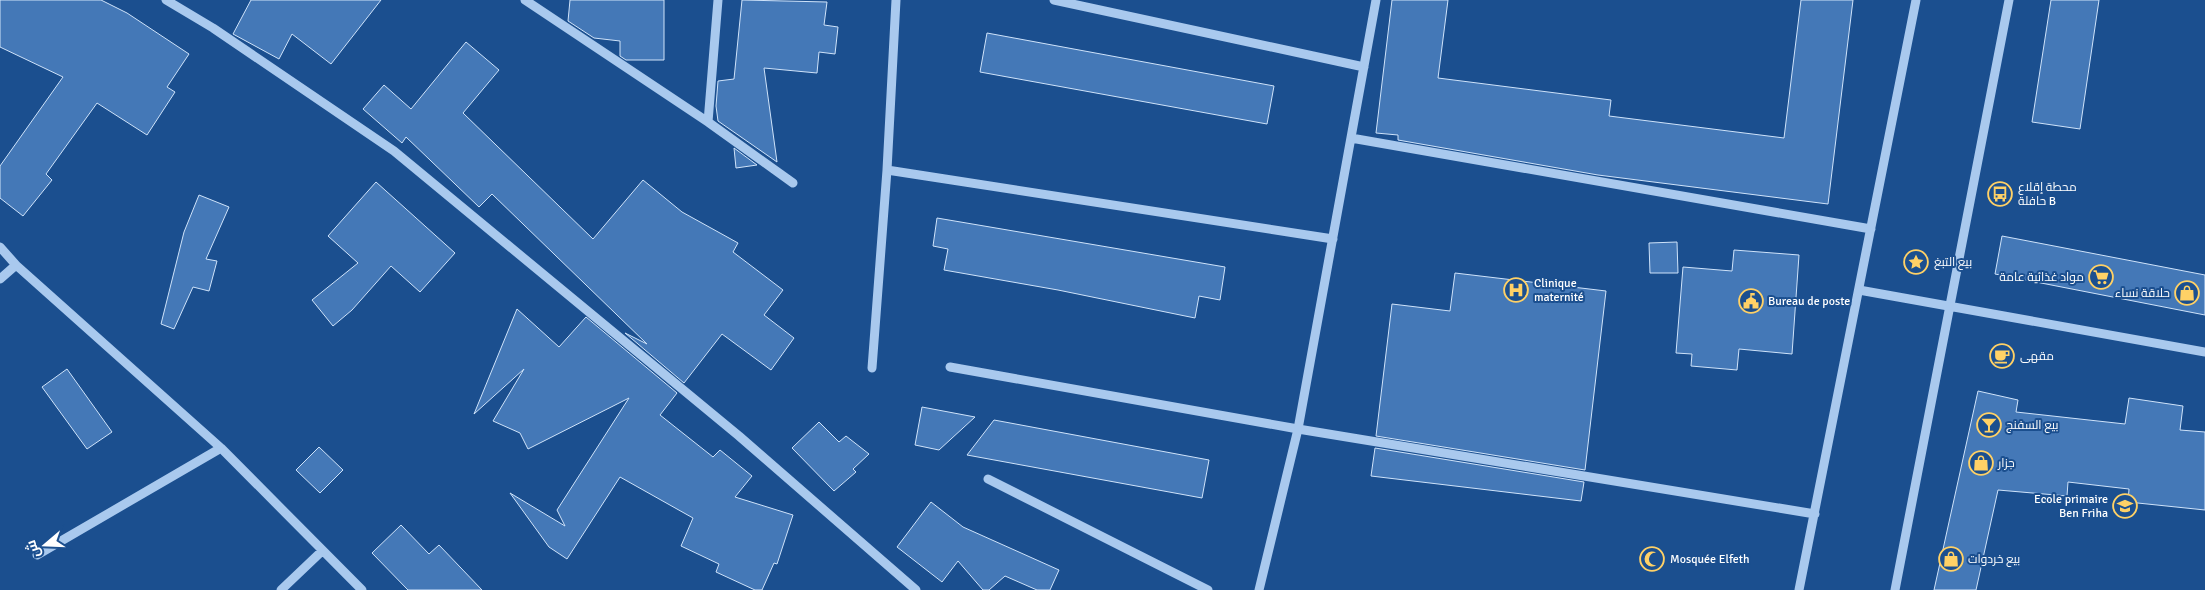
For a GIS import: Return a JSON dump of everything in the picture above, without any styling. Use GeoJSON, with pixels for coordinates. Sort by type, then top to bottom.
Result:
{"type":"FeatureCollection","features":[{"type":"Feature","properties":{"kind":"street"},"geometry":{"type":"LineString","coordinates":[[166,0],[213,28],[394,151],[739,436],[916,590]]}},
{"type":"Feature","properties":{"kind":"street"},"geometry":{"type":"LineString","coordinates":[[525,0],[708,122],[793,183]]}},
{"type":"Feature","properties":{"kind":"street"},"geometry":{"type":"LineString","coordinates":[[708,122],[718,0]]}},
{"type":"Feature","properties":{"kind":"street"},"geometry":{"type":"LineString","coordinates":[[872,368],[887,170],[896,0]]}},
{"type":"Feature","properties":{"kind":"street"},"geometry":{"type":"LineString","coordinates":[[1054,0],[1364,67]]}},
{"type":"Feature","properties":{"kind":"street"},"geometry":{"type":"LineString","coordinates":[[1258,590],[1298,429],[1376,0]]}},
{"type":"Feature","properties":{"kind":"street"},"geometry":{"type":"LineString","coordinates":[[1800,590],[1916,0]]}},
{"type":"Feature","properties":{"kind":"street"},"geometry":{"type":"LineString","coordinates":[[1895,590],[2009,0]]}},
{"type":"Feature","properties":{"kind":"street"},"geometry":{"type":"LineString","coordinates":[[1351,138],[1871,229]]}},
{"type":"Feature","properties":{"kind":"street"},"geometry":{"type":"LineString","coordinates":[[887,170],[1333,239]]}},
{"type":"Feature","properties":{"kind":"street"},"geometry":{"type":"LineString","coordinates":[[0,247],[16,266],[221,448],[362,590]]}},
{"type":"Feature","properties":{"kind":"street"},"geometry":{"type":"LineString","coordinates":[[0,279],[16,266]]}},
{"type":"Feature","properties":{"kind":"street"},"geometry":{"type":"LineString","coordinates":[[1859,290],[2205,352]]}},
{"type":"Feature","properties":{"kind":"street"},"geometry":{"type":"LineString","coordinates":[[950,367],[1298,429],[1815,514]]}},
{"type":"Feature","properties":{"kind":"street"},"geometry":{"type":"LineString","coordinates":[[37,555],[221,448]]}},
{"type":"Feature","properties":{"kind":"street"},"geometry":{"type":"LineString","coordinates":[[988,479],[1208,590]]}},
{"type":"Feature","properties":{"kind":"street"},"geometry":{"type":"LineString","coordinates":[[281,590],[322,551]]}},
{"type":"Feature","properties":{"kind":"building"},"geometry":{"type":"Polygon","coordinates":[[[0,0],[101,0],[127,13],[189,54],[167,87],[175,92],[147,135],[97,103],[46,174],[52,180],[23,216],[0,198],[0,166],[63,77],[0,47],[0,0]]]}},
{"type":"Feature","properties":{"kind":"building"},"geometry":{"type":"Polygon","coordinates":[[[251,0],[381,0],[331,64],[292,34],[279,59],[233,34],[251,0]]]}},
{"type":"Feature","properties":{"kind":"building"},"geometry":{"type":"Polygon","coordinates":[[[570,0],[664,0],[664,60],[626,60],[620,56],[620,41],[594,38],[568,21],[570,0]]]}},
{"type":"Feature","properties":{"kind":"building"},"geometry":{"type":"Polygon","coordinates":[[[742,0],[827,2],[824,25],[838,27],[835,54],[819,52],[817,73],[764,68],[777,162],[718,121],[716,106],[718,81],[734,79],[742,0]]]}},
{"type":"Feature","properties":{"kind":"building"},"geometry":{"type":"Polygon","coordinates":[[[1392,0],[1448,0],[1438,78],[1611,100],[1609,116],[1784,138],[1801,0],[1853,0],[1828,204],[1598,175],[1398,140],[1398,135],[1376,133],[1392,0]]]}},
{"type":"Feature","properties":{"kind":"building"},"geometry":{"type":"Polygon","coordinates":[[[2051,0],[2099,0],[2080,129],[2032,122],[2051,0]]]}},
{"type":"Feature","properties":{"kind":"building"},"geometry":{"type":"Polygon","coordinates":[[[987,33],[1274,86],[1267,124],[980,72],[987,33]]]}},
{"type":"Feature","properties":{"kind":"building"},"geometry":{"type":"Polygon","coordinates":[[[466,42],[499,70],[463,113],[593,239],[643,180],[682,212],[738,243],[733,252],[783,290],[764,315],[794,338],[771,370],[722,334],[684,383],[625,333],[647,344],[492,194],[479,207],[406,137],[402,143],[363,109],[384,85],[411,109],[466,42]]]}},
{"type":"Feature","properties":{"kind":"building"},"geometry":{"type":"Polygon","coordinates":[[[734,148],[757,165],[736,168],[734,148]]]}},
{"type":"Feature","properties":{"kind":"building"},"geometry":{"type":"Polygon","coordinates":[[[376,182],[455,253],[420,292],[391,266],[352,310],[333,326],[312,300],[358,263],[328,236],[376,182]]]}},
{"type":"Feature","properties":{"kind":"building"},"geometry":{"type":"Polygon","coordinates":[[[199,195],[229,207],[206,259],[217,261],[209,291],[193,287],[174,329],[161,324],[184,232],[199,195]]]}},
{"type":"Feature","properties":{"kind":"building"},"geometry":{"type":"Polygon","coordinates":[[[937,218],[1225,267],[1220,300],[1199,296],[1195,318],[1058,290],[944,270],[948,249],[933,246],[937,218]]]}},
{"type":"Feature","properties":{"kind":"building"},"geometry":{"type":"Polygon","coordinates":[[[2002,236],[2205,275],[2205,315],[1995,274],[2002,236]]]}},
{"type":"Feature","properties":{"kind":"building"},"geometry":{"type":"Polygon","coordinates":[[[1677,242],[1678,273],[1650,273],[1649,243],[1677,242]]]}},
{"type":"Feature","properties":{"kind":"building"},"geometry":{"type":"Polygon","coordinates":[[[1734,250],[1799,255],[1792,354],[1739,349],[1737,370],[1691,366],[1692,354],[1676,353],[1683,267],[1732,271],[1734,250]]]}},
{"type":"Feature","properties":{"kind":"building"},"geometry":{"type":"Polygon","coordinates":[[[1455,273],[1606,291],[1585,470],[1376,436],[1392,304],[1450,311],[1455,273]]]}},
{"type":"Feature","properties":{"kind":"building"},"geometry":{"type":"Polygon","coordinates":[[[517,309],[559,347],[586,317],[677,393],[660,415],[713,457],[720,450],[752,476],[735,497],[793,515],[777,564],[774,563],[762,590],[755,590],[716,572],[719,564],[681,546],[693,518],[620,477],[567,559],[549,547],[510,493],[565,526],[557,510],[629,398],[528,449],[520,433],[493,421],[524,369],[474,414],[517,309]]]}},
{"type":"Feature","properties":{"kind":"building"},"geometry":{"type":"Polygon","coordinates":[[[67,369],[112,432],[87,449],[42,387],[67,369]]]}},
{"type":"Feature","properties":{"kind":"building"},"geometry":{"type":"Polygon","coordinates":[[[1978,391],[2018,400],[2016,412],[2125,424],[2129,398],[2183,406],[2180,430],[2205,432],[2205,510],[2128,502],[2129,489],[2068,482],[2067,496],[1998,490],[1976,590],[1934,590],[1978,391]]]}},
{"type":"Feature","properties":{"kind":"building"},"geometry":{"type":"Polygon","coordinates":[[[922,407],[975,417],[939,450],[915,445],[922,407]]]}},
{"type":"Feature","properties":{"kind":"building"},"geometry":{"type":"Polygon","coordinates":[[[994,420],[1209,460],[1202,498],[967,455],[994,420]]]}},
{"type":"Feature","properties":{"kind":"building"},"geometry":{"type":"Polygon","coordinates":[[[819,422],[839,442],[846,436],[869,454],[853,469],[856,472],[834,491],[792,448],[819,422]]]}},
{"type":"Feature","properties":{"kind":"building"},"geometry":{"type":"Polygon","coordinates":[[[319,447],[343,470],[320,493],[296,470],[319,447]]]}},
{"type":"Feature","properties":{"kind":"building"},"geometry":{"type":"Polygon","coordinates":[[[1375,448],[1584,482],[1581,501],[1371,476],[1375,448]]]}},
{"type":"Feature","properties":{"kind":"building"},"geometry":{"type":"Polygon","coordinates":[[[931,502],[963,527],[1059,570],[1050,590],[1037,590],[1005,576],[989,590],[983,590],[958,561],[942,582],[897,547],[931,502]]]}},
{"type":"Feature","properties":{"kind":"building"},"geometry":{"type":"Polygon","coordinates":[[[401,525],[429,554],[439,545],[482,590],[408,590],[372,553],[401,525]]]}},
{"type":"Feature","properties":{"kind":"place","name":"محطة إقلاع حافلة B"},"geometry":{"type":"Point","coordinates":[2000,194]}},
{"type":"Feature","properties":{"kind":"place","name":"بيع التبغ"},"geometry":{"type":"Point","coordinates":[1916,262]}},
{"type":"Feature","properties":{"kind":"place","name":"مواد غذائية عامة"},"geometry":{"type":"Point","coordinates":[2101,277]}},
{"type":"Feature","properties":{"kind":"place","name":"Clinique maternité"},"geometry":{"type":"Point","coordinates":[1516,290]}},
{"type":"Feature","properties":{"kind":"place","name":"حلاقة نساء"},"geometry":{"type":"Point","coordinates":[2187,293]}},
{"type":"Feature","properties":{"kind":"place","name":"Bureau de poste"},"geometry":{"type":"Point","coordinates":[1751,301]}},
{"type":"Feature","properties":{"kind":"place","name":"مقهى"},"geometry":{"type":"Point","coordinates":[2002,356]}},
{"type":"Feature","properties":{"kind":"place","name":"بيع السفنج"},"geometry":{"type":"Point","coordinates":[1989,425]}},
{"type":"Feature","properties":{"kind":"place","name":"جزار"},"geometry":{"type":"Point","coordinates":[1981,463]}},
{"type":"Feature","properties":{"kind":"place","name":"Ecole primaire Ben Friha"},"geometry":{"type":"Point","coordinates":[2125,506]}},
{"type":"Feature","properties":{"kind":"place","name":"Mosquée Elfeth"},"geometry":{"type":"Point","coordinates":[1652,559]}},
{"type":"Feature","properties":{"kind":"place","name":"بيع خردوات"},"geometry":{"type":"Point","coordinates":[1951,559]}}]}
